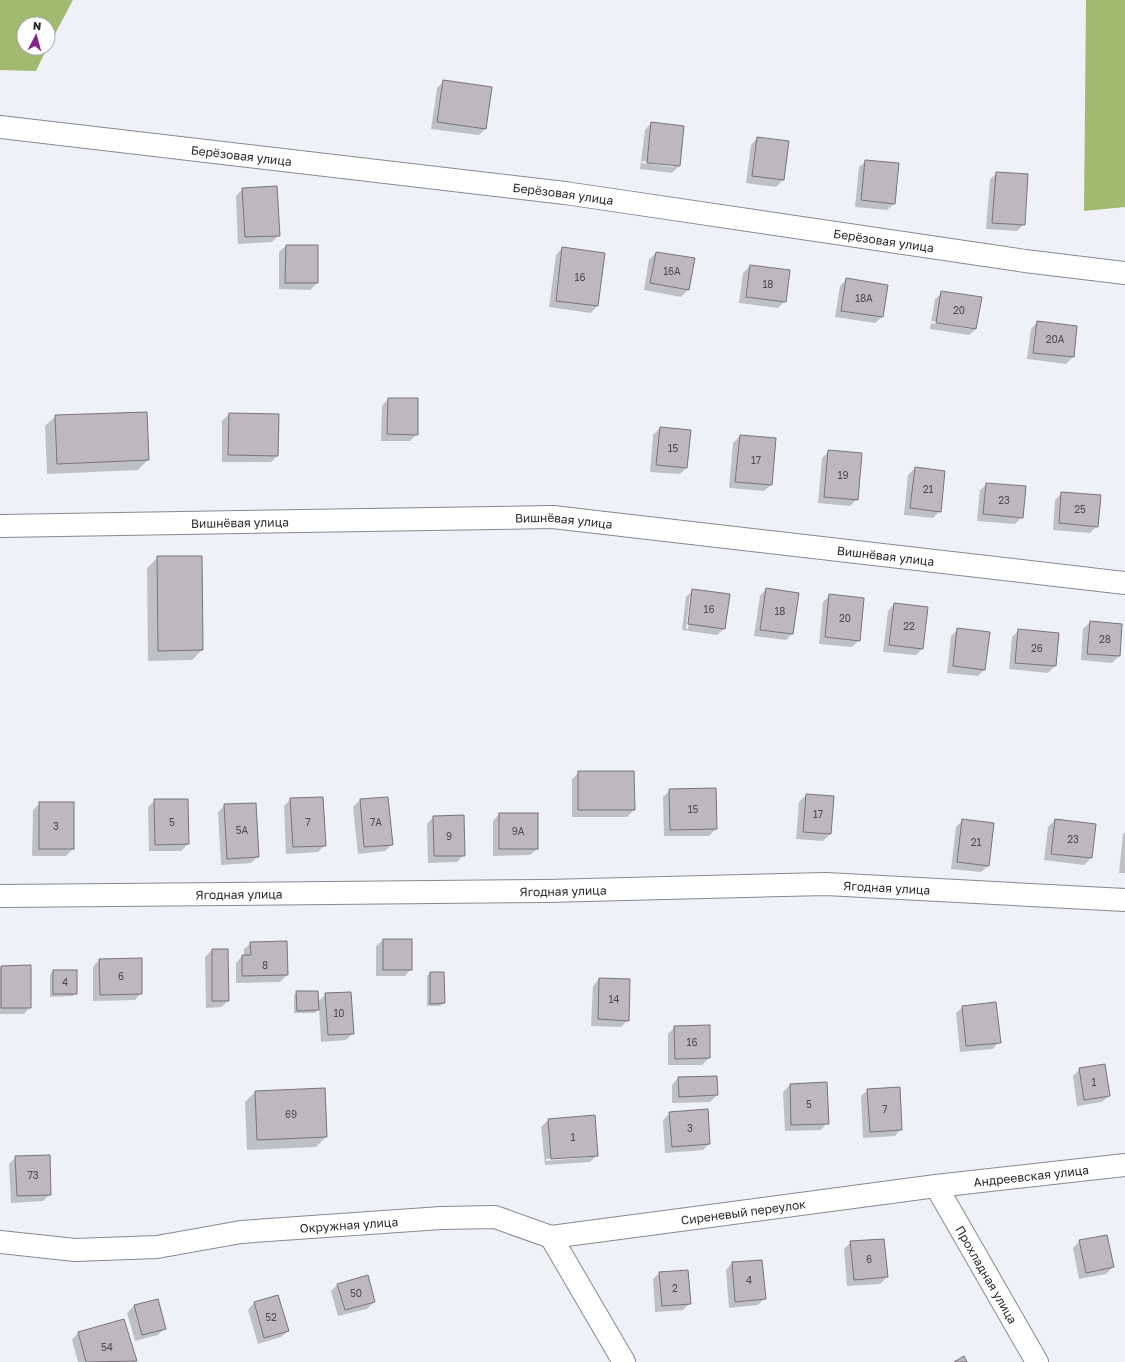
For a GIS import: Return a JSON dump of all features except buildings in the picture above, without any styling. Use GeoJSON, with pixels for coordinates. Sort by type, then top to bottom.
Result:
{"type":"FeatureCollection","features":[{"type":"Feature","properties":{"kind":"street","name":"Берёзовая улица"},"geometry":{"type":"LineString","coordinates":[[0,127],[565,193],[1017,260],[1125,272]]}},
{"type":"Feature","properties":{"kind":"street","name":"Вишнёвая улица"},"geometry":{"type":"LineString","coordinates":[[0,526],[553,517],[1125,583]]}},
{"type":"Feature","properties":{"kind":"street","name":"Ягодная улица"},"geometry":{"type":"LineString","coordinates":[[0,896],[547,891],[826,884],[1125,900]]}},
{"type":"Feature","properties":{"kind":"street","name":"Андреевская улица"},"geometry":{"type":"LineString","coordinates":[[936,1186],[1125,1164]]}},
{"type":"Feature","properties":{"kind":"street","name":"Сиреневый переулок"},"geometry":{"type":"LineString","coordinates":[[551,1237],[936,1186]]}},
{"type":"Feature","properties":{"kind":"street","name":"Прохладная улица"},"geometry":{"type":"LineString","coordinates":[[936,1186],[1037,1362]]}},
{"type":"Feature","properties":{"kind":"street","name":"Окружная улица"},"geometry":{"type":"LineString","coordinates":[[0,1242],[75,1250],[157,1247],[241,1232],[441,1218],[495,1216],[551,1237]]}},
{"type":"Feature","properties":{"kind":"street"},"geometry":{"type":"LineString","coordinates":[[551,1237],[624,1362]]}},
{"type":"Feature","properties":{"kind":"green space"},"geometry":{"type":"Polygon","coordinates":[[[0,0],[73,0],[56,32],[56,16],[16,16],[16,56],[43,56],[36,71],[0,70],[0,0]]]}},
{"type":"Feature","properties":{"kind":"green space"},"geometry":{"type":"Polygon","coordinates":[[[1086,0],[1125,0],[1125,207],[1084,211],[1086,0]]]}}]}
